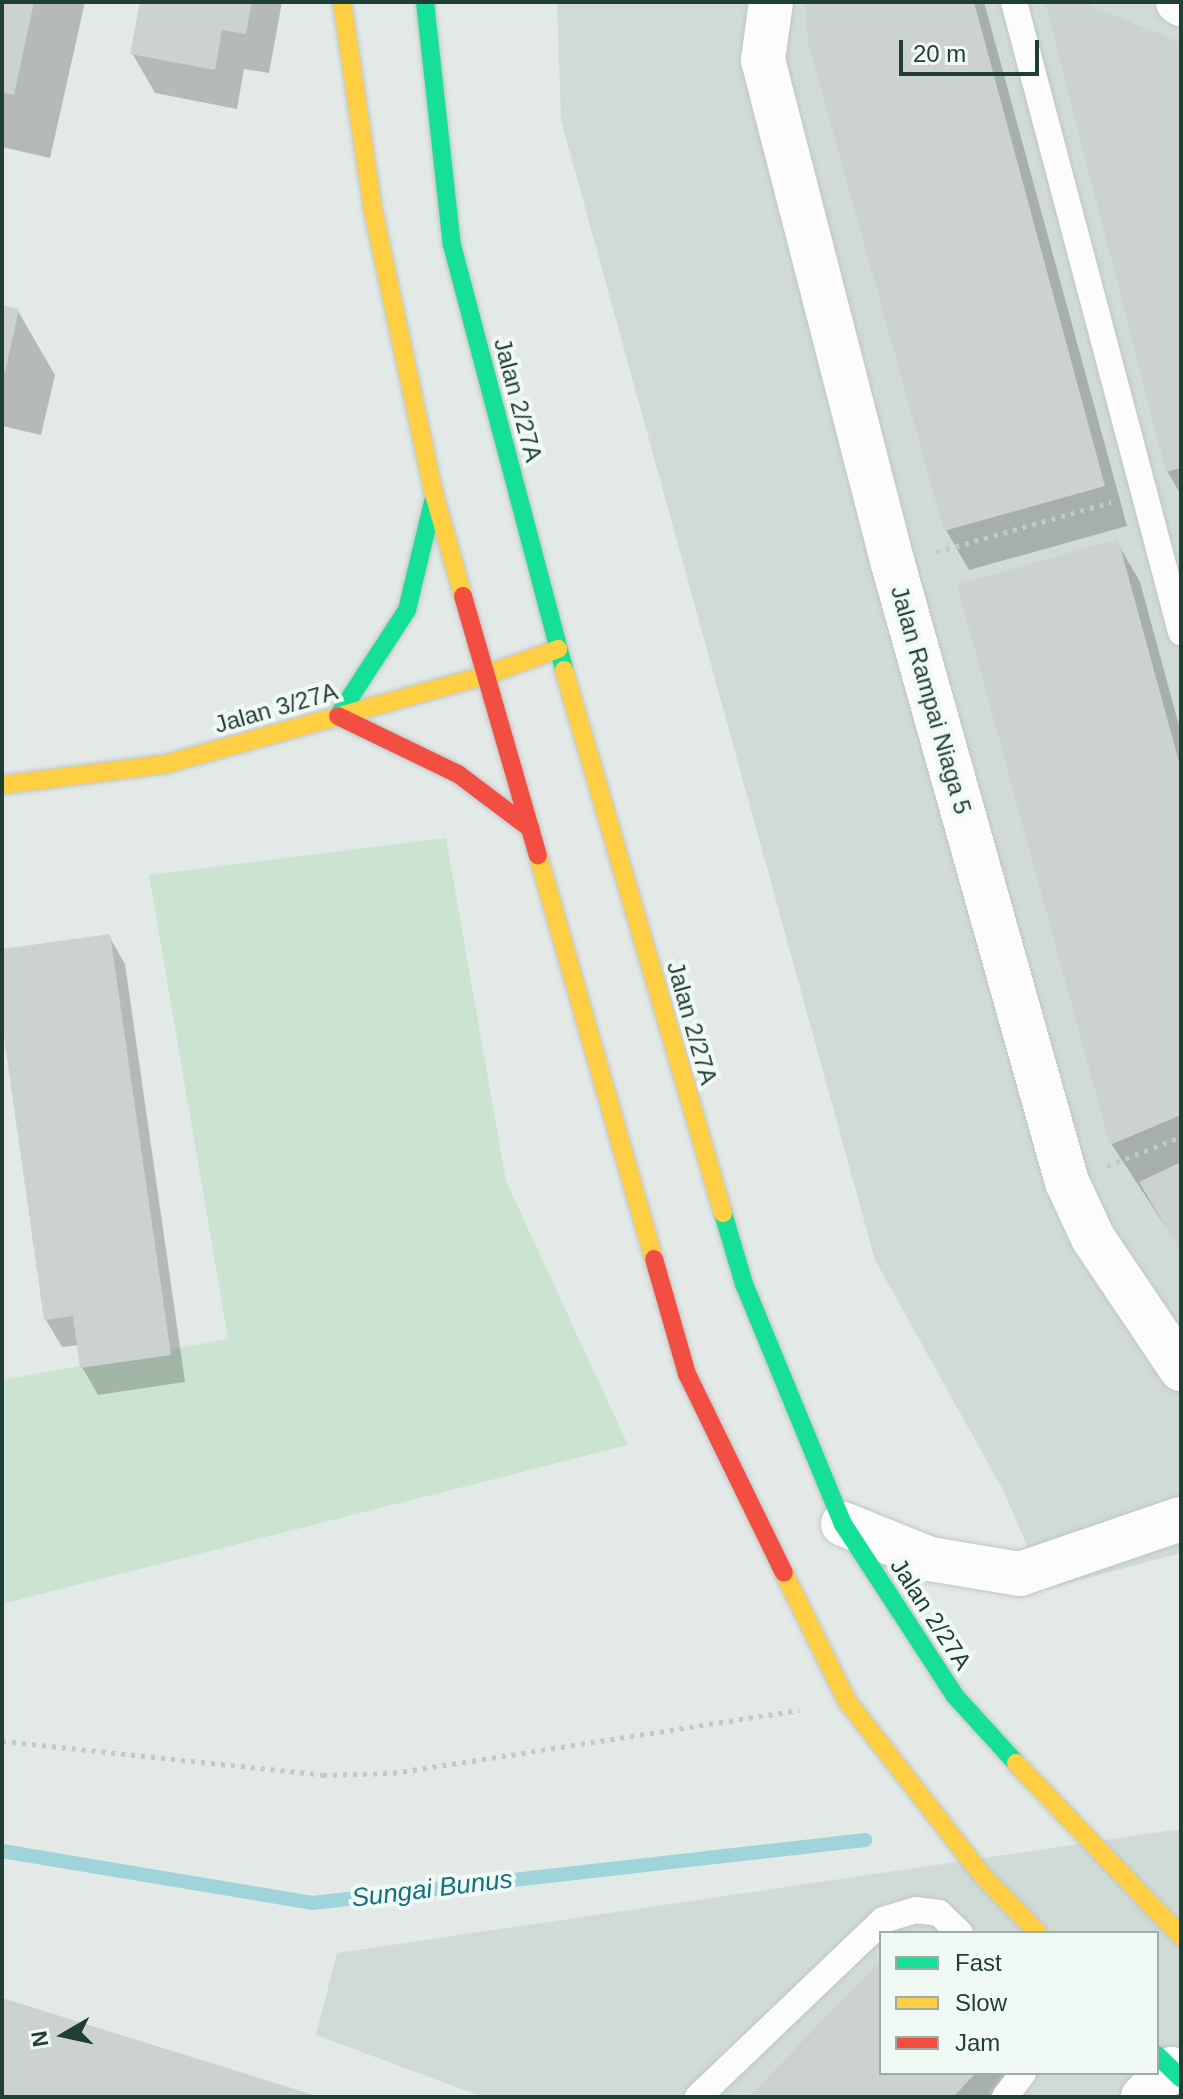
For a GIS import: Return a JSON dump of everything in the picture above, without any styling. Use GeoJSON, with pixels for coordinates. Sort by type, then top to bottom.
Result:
{"type":"FeatureCollection","features":[{"type":"Feature","properties":{"kind":"main road"},"geometry":{"type":"LineString","coordinates":[[342,2],[373,210],[434,494],[483,676],[531,829],[687,1374],[847,1701],[981,1874],[1036,1931]]}},
{"type":"Feature","properties":{"kind":"main road","name":"Jalan 2/27A"},"geometry":{"type":"LineString","coordinates":[[425,2],[452,245],[558,649],[744,1284],[843,1524],[955,1696],[1100,1857],[1181,1936]]}},
{"type":"Feature","properties":{"kind":"main road"},"geometry":{"type":"LineString","coordinates":[[434,494],[407,610],[338,716],[458,774],[531,829]]}},
{"type":"Feature","properties":{"kind":"main road","name":"Jalan 3/27A"},"geometry":{"type":"LineString","coordinates":[[2,785],[166,764],[483,676],[558,649]]}},
{"type":"Feature","properties":{"kind":"street","name":"Jalan Rampai Niaga 5"},"geometry":{"type":"LineString","coordinates":[[771,2],[763,60],[893,564],[1067,1182],[1093,1238],[1181,1369]]}},
{"type":"Feature","properties":{"kind":"street"},"geometry":{"type":"LineString","coordinates":[[843,1524],[930,1559],[1020,1574],[1181,1519]]}},
{"type":"Feature","properties":{"kind":"lane"},"geometry":{"type":"LineString","coordinates":[[1014,2],[1181,632]]}},
{"type":"Feature","properties":{"kind":"lane"},"geometry":{"type":"LineString","coordinates":[[698,2097],[883,1920],[916,1910],[939,1913],[958,1931]]}},
{"type":"Feature","properties":{"kind":"lane"},"geometry":{"type":"LineString","coordinates":[[1005,2097],[1022,2075]]}},
{"type":"Feature","properties":{"kind":"path"},"geometry":{"type":"LineString","coordinates":[[893,564],[1144,492]]}},
{"type":"Feature","properties":{"kind":"path"},"geometry":{"type":"LineString","coordinates":[[1067,1182],[1181,1137]]}},
{"type":"Feature","properties":{"kind":"path"},"geometry":{"type":"LineString","coordinates":[[2,1741],[323,1775],[393,1773],[847,1701]]}},
{"type":"Feature","properties":{"kind":"shaded area"},"geometry":{"type":"Polygon","coordinates":[[[557,2],[1181,2],[1181,1553],[1046,1589],[1003,1490],[875,1260],[561,120],[557,2]]]}},
{"type":"Feature","properties":{"kind":"shaded area"},"geometry":{"type":"Polygon","coordinates":[[[1181,1829],[1181,2097],[483,2097],[316,2035],[337,1953],[1181,1829]]]}},
{"type":"Feature","properties":{"kind":"green space"},"geometry":{"type":"Polygon","coordinates":[[[446,838],[506,1181],[628,1445],[2,1604],[2,1380],[228,1339],[149,875],[446,838]]]}},
{"type":"Feature","properties":{"kind":"building"},"geometry":{"type":"Polygon","coordinates":[[[2,2],[34,2],[14,95],[2,92],[2,2]]]}},
{"type":"Feature","properties":{"kind":"building"},"geometry":{"type":"Polygon","coordinates":[[[140,2],[252,2],[246,34],[222,30],[215,70],[130,54],[140,2]]]}},
{"type":"Feature","properties":{"kind":"building"},"geometry":{"type":"Polygon","coordinates":[[[805,2],[974,2],[1105,486],[944,531],[808,42],[805,2]]]}},
{"type":"Feature","properties":{"kind":"building"},"geometry":{"type":"Polygon","coordinates":[[[1045,2],[1082,2],[1181,43],[1181,468],[1166,472],[1045,2]]]}},
{"type":"Feature","properties":{"kind":"building"},"geometry":{"type":"Polygon","coordinates":[[[2,305],[19,309],[5,372],[2,371],[2,305]]]}},
{"type":"Feature","properties":{"kind":"building"},"geometry":{"type":"Polygon","coordinates":[[[1118,539],[1181,769],[1181,1115],[1110,1145],[957,585],[1118,539]]]}},
{"type":"Feature","properties":{"kind":"building"},"geometry":{"type":"Polygon","coordinates":[[[110,934],[171,1355],[80,1368],[73,1316],[44,1320],[2,1023],[2,949],[110,934]]]}},
{"type":"Feature","properties":{"kind":"building"},"geometry":{"type":"Polygon","coordinates":[[[1181,1162],[1181,1252],[1139,1182],[1181,1162]]]}},
{"type":"Feature","properties":{"kind":"building"},"geometry":{"type":"Polygon","coordinates":[[[879,1963],[879,2075],[974,2075],[953,2097],[748,2097],[879,1963]]]}},
{"type":"Feature","properties":{"kind":"building"},"geometry":{"type":"Polygon","coordinates":[[[2,1998],[317,2096],[317,2097],[2,2097],[2,1998]]]}},
{"type":"Feature","properties":{"kind":"waterway","name":"Sungai Bunus"},"geometry":{"type":"LineString","coordinates":[[2,1851],[312,1903],[865,1840]]}},
{"type":"Feature","properties":{"kind":"traffic: fast"},"geometry":{"type":"LineString","coordinates":[[425,2],[452,245],[564,670]]}},
{"type":"Feature","properties":{"kind":"traffic: fast"},"geometry":{"type":"LineString","coordinates":[[338,716],[407,610],[433,502]]}},
{"type":"Feature","properties":{"kind":"traffic: fast"},"geometry":{"type":"LineString","coordinates":[[723,1213],[744,1284],[843,1524],[955,1696],[1016,1763]]}},
{"type":"Feature","properties":{"kind":"traffic: fast"},"geometry":{"type":"LineString","coordinates":[[1159,2057],[1181,2078]]}},
{"type":"Feature","properties":{"kind":"traffic: slow"},"geometry":{"type":"LineString","coordinates":[[342,2],[373,210],[434,494],[463,596]]}},
{"type":"Feature","properties":{"kind":"traffic: slow"},"geometry":{"type":"LineString","coordinates":[[2,785],[166,764],[483,676],[558,649]]}},
{"type":"Feature","properties":{"kind":"traffic: slow"},"geometry":{"type":"LineString","coordinates":[[564,670],[723,1213]]}},
{"type":"Feature","properties":{"kind":"traffic: slow"},"geometry":{"type":"LineString","coordinates":[[538,855],[654,1259]]}},
{"type":"Feature","properties":{"kind":"traffic: slow"},"geometry":{"type":"LineString","coordinates":[[784,1573],[847,1701],[981,1874],[1036,1931]]}},
{"type":"Feature","properties":{"kind":"traffic: slow"},"geometry":{"type":"LineString","coordinates":[[1016,1763],[1181,1936]]}},
{"type":"Feature","properties":{"kind":"traffic: jam"},"geometry":{"type":"LineString","coordinates":[[463,596],[538,855]]}},
{"type":"Feature","properties":{"kind":"traffic: jam"},"geometry":{"type":"LineString","coordinates":[[338,716],[458,774],[531,829]]}},
{"type":"Feature","properties":{"kind":"traffic: jam"},"geometry":{"type":"LineString","coordinates":[[654,1259],[687,1374],[784,1573]]}}]}
